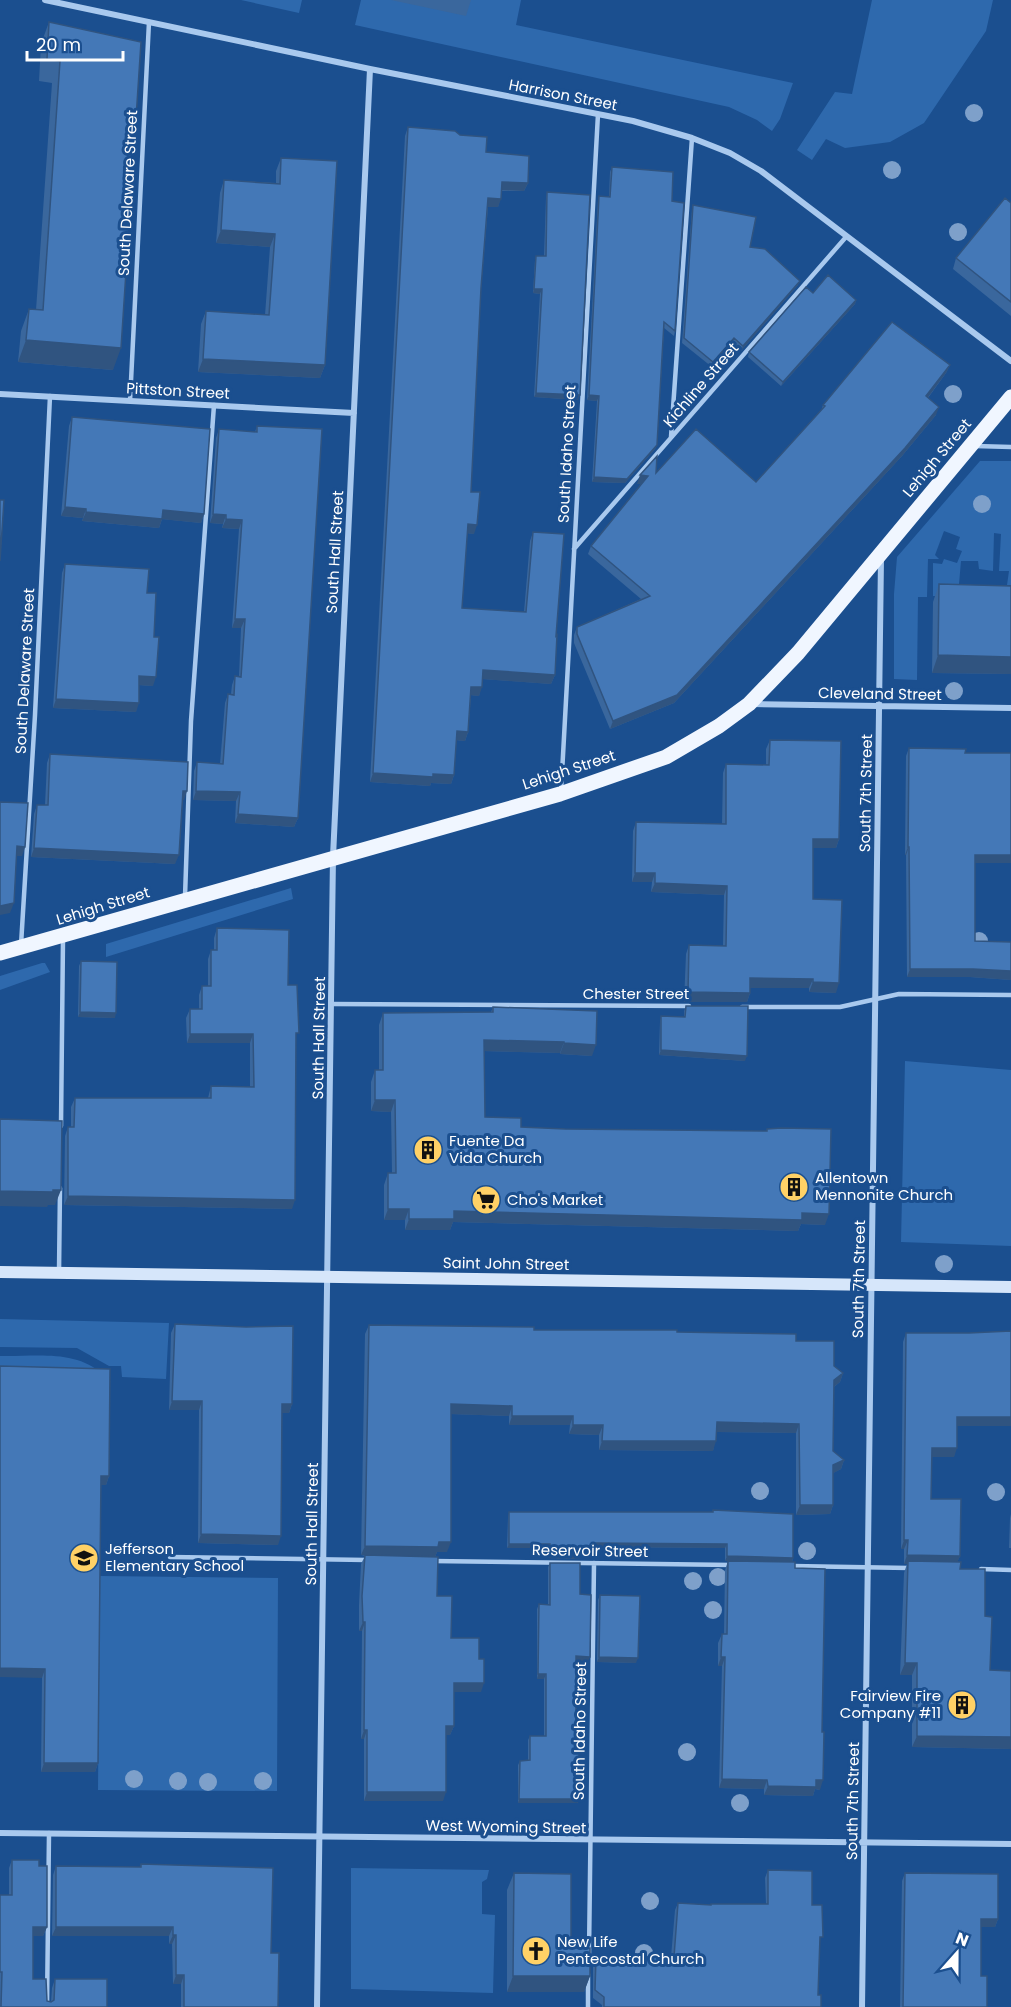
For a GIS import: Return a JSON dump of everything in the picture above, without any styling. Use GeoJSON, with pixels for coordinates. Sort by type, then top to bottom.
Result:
{"type":"FeatureCollection","features":[{"type":"Feature","properties":{"kind":"main road","name":"Lehigh Street"},"geometry":{"type":"LineString","coordinates":[[0,953],[63,937],[333,857],[560,794],[666,757],[719,726],[749,704],[798,654],[1011,397]]}},
{"type":"Feature","properties":{"kind":"street","name":"Harrison Street"},"geometry":{"type":"LineString","coordinates":[[45,0],[370,69],[633,121],[692,138],[730,153],[761,171],[1011,361]]}},
{"type":"Feature","properties":{"kind":"street","name":"South Hall Street"},"geometry":{"type":"LineString","coordinates":[[316,2007],[333,857],[370,69]]}},
{"type":"Feature","properties":{"kind":"street","name":"Pittston Street"},"geometry":{"type":"LineString","coordinates":[[0,394],[354,413]]}},
{"type":"Feature","properties":{"kind":"street","name":"South 7th Street"},"geometry":{"type":"LineString","coordinates":[[862,2007],[881,552]]}},
{"type":"Feature","properties":{"kind":"street","name":"Cleveland Street"},"geometry":{"type":"LineString","coordinates":[[749,704],[1011,708]]}},
{"type":"Feature","properties":{"kind":"street","name":"Saint John Street"},"geometry":{"type":"LineString","coordinates":[[0,1272],[1011,1287]]}},
{"type":"Feature","properties":{"kind":"street","name":"West Wyoming Street"},"geometry":{"type":"LineString","coordinates":[[0,1833],[1011,1844]]}},
{"type":"Feature","properties":{"kind":"lane","name":"South Delaware Street"},"geometry":{"type":"LineString","coordinates":[[130,400],[148,22]]}},
{"type":"Feature","properties":{"kind":"lane","name":"South Idaho Street"},"geometry":{"type":"LineString","coordinates":[[560,794],[598,114]]}},
{"type":"Feature","properties":{"kind":"lane"},"geometry":{"type":"LineString","coordinates":[[671,437],[692,138]]}},
{"type":"Feature","properties":{"kind":"lane","name":"Kichline Street"},"geometry":{"type":"LineString","coordinates":[[574,549],[846,237]]}},
{"type":"Feature","properties":{"kind":"lane","name":"South Delaware Street"},"geometry":{"type":"LineString","coordinates":[[21,947],[50,396]]}},
{"type":"Feature","properties":{"kind":"lane"},"geometry":{"type":"LineString","coordinates":[[184,900],[190,721],[214,405]]}},
{"type":"Feature","properties":{"kind":"lane"},"geometry":{"type":"LineString","coordinates":[[970,446],[1011,447]]}},
{"type":"Feature","properties":{"kind":"lane"},"geometry":{"type":"LineString","coordinates":[[61,1136],[63,937]]}},
{"type":"Feature","properties":{"kind":"lane"},"geometry":{"type":"LineString","coordinates":[[732,1007],[840,1007],[899,994],[1011,995]]}},
{"type":"Feature","properties":{"kind":"lane","name":"Chester Street"},"geometry":{"type":"LineString","coordinates":[[331,1004],[698,1006]]}},
{"type":"Feature","properties":{"kind":"lane"},"geometry":{"type":"LineString","coordinates":[[59,1273],[60,1180]]}},
{"type":"Feature","properties":{"kind":"lane"},"geometry":{"type":"LineString","coordinates":[[170,1557],[372,1560]]}},
{"type":"Feature","properties":{"kind":"lane","name":"Reservoir Street"},"geometry":{"type":"LineString","coordinates":[[430,1561],[742,1566]]}},
{"type":"Feature","properties":{"kind":"lane","name":"South Idaho Street"},"geometry":{"type":"LineString","coordinates":[[588,1960],[594,1563]]}},
{"type":"Feature","properties":{"kind":"lane"},"geometry":{"type":"LineString","coordinates":[[788,1566],[916,1568]]}},
{"type":"Feature","properties":{"kind":"lane"},"geometry":{"type":"LineString","coordinates":[[975,1569],[1011,1570]]}},
{"type":"Feature","properties":{"kind":"lane"},"geometry":{"type":"LineString","coordinates":[[47,2007],[49,1833]]}},
{"type":"Feature","properties":{"kind":"lane"},"geometry":{"type":"LineString","coordinates":[[588,1972],[588,2007]]}},
{"type":"Feature","properties":{"kind":"shaded area"},"geometry":{"type":"Polygon","coordinates":[[[241,0],[302,0],[299,13],[241,0]]]}},
{"type":"Feature","properties":{"kind":"shaded area"},"geometry":{"type":"Polygon","coordinates":[[[361,0],[521,0],[516,25],[793,83],[780,119],[772,131],[757,120],[729,107],[355,25],[361,0]]]}},
{"type":"Feature","properties":{"kind":"shaded area"},"geometry":{"type":"Polygon","coordinates":[[[872,0],[993,0],[986,31],[924,123],[890,142],[845,148],[826,139],[812,160],[797,150],[835,92],[852,94],[872,0]]]}},
{"type":"Feature","properties":{"kind":"shaded area"},"geometry":{"type":"Polygon","coordinates":[[[980,461],[1011,461],[1011,585],[1007,585],[1009,571],[999,571],[1001,534],[994,533],[993,571],[979,569],[978,561],[961,561],[958,596],[933,596],[933,563],[942,564],[944,559],[957,563],[962,551],[956,549],[960,537],[944,531],[935,555],[939,559],[928,559],[927,597],[918,597],[917,680],[894,679],[894,594],[897,557],[980,461]]]}},
{"type":"Feature","properties":{"kind":"shaded area"},"geometry":{"type":"Polygon","coordinates":[[[291,888],[293,899],[106,957],[106,944],[291,888]]]}},
{"type":"Feature","properties":{"kind":"shaded area"},"geometry":{"type":"Polygon","coordinates":[[[45,963],[50,972],[0,990],[0,976],[45,963]]]}},
{"type":"Feature","properties":{"kind":"shaded area"},"geometry":{"type":"Polygon","coordinates":[[[905,1061],[1011,1070],[1011,1246],[901,1242],[905,1061]]]}},
{"type":"Feature","properties":{"kind":"shaded area"},"geometry":{"type":"Polygon","coordinates":[[[0,1319],[169,1323],[166,1379],[122,1377],[121,1366],[109,1366],[77,1348],[0,1347],[0,1319]]]}},
{"type":"Feature","properties":{"kind":"shaded area"},"geometry":{"type":"Polygon","coordinates":[[[0,1356],[68,1358],[80,1361],[103,1375],[0,1373],[0,1356]]]}},
{"type":"Feature","properties":{"kind":"shaded area"},"geometry":{"type":"Polygon","coordinates":[[[100,1576],[278,1578],[277,1791],[98,1790],[100,1576]]]}},
{"type":"Feature","properties":{"kind":"shaded area"},"geometry":{"type":"Polygon","coordinates":[[[351,1868],[489,1870],[487,1879],[482,1882],[482,1914],[495,1915],[493,1993],[351,1989],[351,1868]]]}},
{"type":"Feature","properties":{"kind":"building"},"geometry":{"type":"Polygon","coordinates":[[[49,22],[141,42],[121,348],[26,340],[29,309],[43,310],[60,61],[47,59],[49,22]]]}},
{"type":"Feature","properties":{"kind":"building"},"geometry":{"type":"Polygon","coordinates":[[[408,127],[455,131],[460,135],[487,137],[486,152],[529,156],[528,183],[502,182],[501,199],[488,198],[471,492],[480,492],[477,525],[468,524],[462,608],[526,612],[533,532],[564,534],[555,675],[483,670],[482,687],[471,687],[468,732],[457,731],[454,775],[433,774],[433,777],[373,773],[408,127]]]}},
{"type":"Feature","properties":{"kind":"building"},"geometry":{"type":"Polygon","coordinates":[[[281,158],[337,161],[325,365],[203,359],[206,311],[269,315],[275,234],[221,230],[224,180],[280,184],[281,158]]]}},
{"type":"Feature","properties":{"kind":"building"},"geometry":{"type":"Polygon","coordinates":[[[612,167],[673,172],[672,201],[684,203],[675,331],[664,322],[657,445],[627,479],[594,477],[599,396],[589,395],[599,196],[610,197],[612,167]]]}},
{"type":"Feature","properties":{"kind":"building"},"geometry":{"type":"Polygon","coordinates":[[[547,192],[590,195],[580,395],[536,393],[542,289],[534,289],[536,256],[546,256],[547,192]]]}},
{"type":"Feature","properties":{"kind":"building"},"geometry":{"type":"Polygon","coordinates":[[[1005,198],[1011,203],[1011,302],[956,258],[1005,198]]]}},
{"type":"Feature","properties":{"kind":"building"},"geometry":{"type":"Polygon","coordinates":[[[693,205],[756,217],[750,247],[765,249],[800,281],[743,346],[734,338],[713,362],[684,338],[693,205]]]}},
{"type":"Feature","properties":{"kind":"building"},"geometry":{"type":"Polygon","coordinates":[[[828,275],[856,300],[783,382],[749,352],[806,287],[813,293],[828,275]]]}},
{"type":"Feature","properties":{"kind":"building"},"geometry":{"type":"Polygon","coordinates":[[[892,322],[950,365],[926,396],[939,407],[905,448],[677,695],[613,721],[577,634],[577,627],[650,596],[591,546],[648,476],[640,475],[657,456],[656,473],[696,429],[756,482],[825,406],[823,405],[892,322]]]}},
{"type":"Feature","properties":{"kind":"building"},"geometry":{"type":"Polygon","coordinates":[[[72,417],[210,429],[204,514],[163,510],[162,519],[86,512],[86,509],[65,507],[72,417]]]}},
{"type":"Feature","properties":{"kind":"building"},"geometry":{"type":"Polygon","coordinates":[[[257,426],[322,429],[298,818],[238,814],[240,792],[196,791],[197,762],[223,764],[228,694],[234,695],[235,676],[241,677],[245,619],[235,619],[242,520],[226,519],[226,515],[213,514],[219,429],[257,432],[257,426]]]}},
{"type":"Feature","properties":{"kind":"building"},"geometry":{"type":"Polygon","coordinates":[[[0,500],[4,500],[0,561],[0,500]]]}},
{"type":"Feature","properties":{"kind":"building"},"geometry":{"type":"Polygon","coordinates":[[[65,564],[149,569],[147,593],[156,593],[154,637],[159,637],[156,677],[139,676],[139,703],[56,699],[65,564]]]}},
{"type":"Feature","properties":{"kind":"building"},"geometry":{"type":"Polygon","coordinates":[[[939,584],[1011,586],[1011,657],[938,655],[939,584]]]}},
{"type":"Feature","properties":{"kind":"building"},"geometry":{"type":"Polygon","coordinates":[[[770,740],[841,741],[839,839],[813,839],[813,899],[842,900],[839,983],[813,982],[813,979],[750,978],[750,993],[688,992],[689,945],[726,946],[727,886],[655,883],[655,873],[635,873],[636,822],[726,824],[726,764],[769,765],[770,740]]]}},
{"type":"Feature","properties":{"kind":"building"},"geometry":{"type":"Polygon","coordinates":[[[909,748],[966,749],[965,753],[1011,753],[1011,855],[975,855],[975,941],[1011,942],[1011,971],[910,969],[909,748]]]}},
{"type":"Feature","properties":{"kind":"building"},"geometry":{"type":"Polygon","coordinates":[[[50,754],[188,762],[187,791],[183,791],[179,855],[34,848],[37,805],[48,805],[50,754]]]}},
{"type":"Feature","properties":{"kind":"building"},"geometry":{"type":"Polygon","coordinates":[[[0,802],[28,803],[25,847],[17,846],[14,903],[0,906],[0,802]]]}},
{"type":"Feature","properties":{"kind":"building"},"geometry":{"type":"Polygon","coordinates":[[[217,928],[289,930],[288,985],[297,985],[299,1033],[296,1033],[295,1200],[68,1196],[68,1127],[74,1127],[75,1098],[211,1098],[211,1086],[254,1087],[253,1034],[190,1034],[190,1009],[202,1009],[202,986],[211,986],[211,950],[217,950],[217,928]]]}},
{"type":"Feature","properties":{"kind":"building"},"geometry":{"type":"Polygon","coordinates":[[[81,961],[117,962],[116,1013],[80,1012],[81,961]]]}},
{"type":"Feature","properties":{"kind":"building"},"geometry":{"type":"Polygon","coordinates":[[[686,1006],[748,1006],[747,1056],[661,1050],[661,1016],[685,1017],[686,1006]]]}},
{"type":"Feature","properties":{"kind":"building"},"geometry":{"type":"Polygon","coordinates":[[[493,1007],[597,1011],[596,1045],[484,1040],[485,1117],[521,1118],[521,1127],[565,1129],[767,1131],[767,1129],[781,1128],[831,1129],[829,1214],[802,1213],[802,1220],[454,1211],[454,1219],[409,1219],[409,1209],[388,1209],[388,1173],[396,1173],[395,1100],[375,1100],[375,1070],[383,1070],[383,1013],[493,1012],[493,1007]]]}},
{"type":"Feature","properties":{"kind":"building"},"geometry":{"type":"Polygon","coordinates":[[[0,1119],[62,1121],[61,1190],[53,1190],[53,1192],[0,1191],[0,1119]]]}},
{"type":"Feature","properties":{"kind":"building"},"geometry":{"type":"Polygon","coordinates":[[[175,1324],[293,1326],[292,1404],[282,1404],[281,1536],[201,1534],[202,1401],[172,1401],[175,1324]]]}},
{"type":"Feature","properties":{"kind":"building"},"geometry":{"type":"Polygon","coordinates":[[[369,1325],[796,1334],[796,1341],[834,1341],[834,1366],[843,1373],[834,1380],[833,1451],[844,1460],[833,1465],[833,1505],[800,1505],[799,1424],[717,1422],[716,1441],[602,1441],[603,1425],[573,1425],[573,1416],[512,1416],[512,1406],[451,1404],[451,1542],[439,1542],[438,1547],[365,1546],[369,1325]]]}},
{"type":"Feature","properties":{"kind":"building"},"geometry":{"type":"Polygon","coordinates":[[[1011,1331],[1011,1417],[957,1417],[957,1448],[932,1448],[931,1499],[961,1499],[960,1556],[907,1555],[908,1540],[904,1540],[906,1333],[1011,1331]]]}},
{"type":"Feature","properties":{"kind":"building"},"geometry":{"type":"Polygon","coordinates":[[[0,1366],[110,1369],[109,1476],[101,1476],[98,1763],[44,1763],[45,1669],[0,1668],[0,1366]]]}},
{"type":"Feature","properties":{"kind":"building"},"geometry":{"type":"Polygon","coordinates":[[[713,1510],[793,1514],[793,1558],[727,1556],[727,1544],[593,1543],[593,1546],[581,1546],[581,1554],[550,1554],[550,1544],[509,1544],[509,1512],[713,1512],[713,1510]]]}},
{"type":"Feature","properties":{"kind":"building"},"geometry":{"type":"Polygon","coordinates":[[[365,1555],[438,1557],[437,1596],[452,1596],[451,1638],[479,1638],[479,1659],[484,1659],[484,1683],[454,1683],[454,1726],[446,1726],[446,1792],[367,1792],[367,1730],[364,1730],[365,1622],[363,1622],[362,1596],[365,1555]]]}},
{"type":"Feature","properties":{"kind":"building"},"geometry":{"type":"Polygon","coordinates":[[[728,1561],[795,1562],[795,1568],[825,1569],[823,1780],[816,1780],[816,1787],[768,1786],[767,1780],[722,1779],[725,1657],[721,1657],[722,1634],[727,1634],[728,1561]]]}},
{"type":"Feature","properties":{"kind":"building"},"geometry":{"type":"Polygon","coordinates":[[[908,1561],[961,1562],[960,1569],[985,1569],[985,1616],[992,1617],[990,1670],[1011,1671],[1011,1737],[917,1736],[917,1663],[905,1663],[908,1561]]]}},
{"type":"Feature","properties":{"kind":"building"},"geometry":{"type":"Polygon","coordinates":[[[550,1563],[580,1563],[580,1594],[591,1595],[590,1657],[576,1656],[579,1799],[519,1799],[520,1761],[530,1760],[530,1736],[546,1736],[546,1674],[538,1674],[539,1604],[550,1605],[550,1563]]]}},
{"type":"Feature","properties":{"kind":"building"},"geometry":{"type":"Polygon","coordinates":[[[600,1595],[640,1596],[638,1658],[599,1657],[600,1595]]]}},
{"type":"Feature","properties":{"kind":"building"},"geometry":{"type":"Polygon","coordinates":[[[12,1860],[39,1860],[39,1866],[47,1866],[47,1927],[33,1927],[33,1979],[46,1979],[47,2001],[54,2000],[55,1979],[107,1979],[107,2007],[1,2007],[0,1895],[12,1895],[12,1860]]]}},
{"type":"Feature","properties":{"kind":"building"},"geometry":{"type":"Polygon","coordinates":[[[141,1864],[273,1868],[271,1953],[279,1953],[278,2007],[184,2007],[184,1975],[176,1975],[176,1935],[173,1935],[173,1927],[56,1927],[56,1866],[141,1867],[141,1864]]]}},
{"type":"Feature","properties":{"kind":"building"},"geometry":{"type":"Polygon","coordinates":[[[768,1870],[812,1871],[812,1905],[822,1905],[823,1937],[820,1937],[818,1995],[821,1995],[821,2007],[604,2007],[604,1997],[595,1990],[596,1957],[674,1957],[678,1903],[768,1904],[768,1870]]]}},
{"type":"Feature","properties":{"kind":"building","name":"New Life Pentecostal Church"},"geometry":{"type":"Polygon","coordinates":[[[514,1873],[571,1874],[571,1948],[590,1948],[590,1976],[513,1976],[514,1873]]]}},
{"type":"Feature","properties":{"kind":"building"},"geometry":{"type":"Polygon","coordinates":[[[905,1873],[998,1874],[998,1919],[981,1919],[981,1976],[987,1976],[987,2007],[903,2007],[905,1873]]]}},
{"type":"Feature","properties":{"kind":"place","name":"Fuente Da Vida Church"},"geometry":{"type":"Point","coordinates":[428,1150]}},
{"type":"Feature","properties":{"kind":"place","name":"Allentown Mennonite Church"},"geometry":{"type":"Point","coordinates":[794,1187]}},
{"type":"Feature","properties":{"kind":"place","name":"Cho's Market"},"geometry":{"type":"Point","coordinates":[486,1200]}},
{"type":"Feature","properties":{"kind":"place","name":"Jefferson Elementary School"},"geometry":{"type":"Point","coordinates":[84,1558]}},
{"type":"Feature","properties":{"kind":"place","name":"Fairview Fire Company #11"},"geometry":{"type":"Point","coordinates":[962,1705]}},
{"type":"Feature","properties":{"kind":"place","name":"New Life Pentecostal Church"},"geometry":{"type":"Point","coordinates":[536,1951]}}]}
